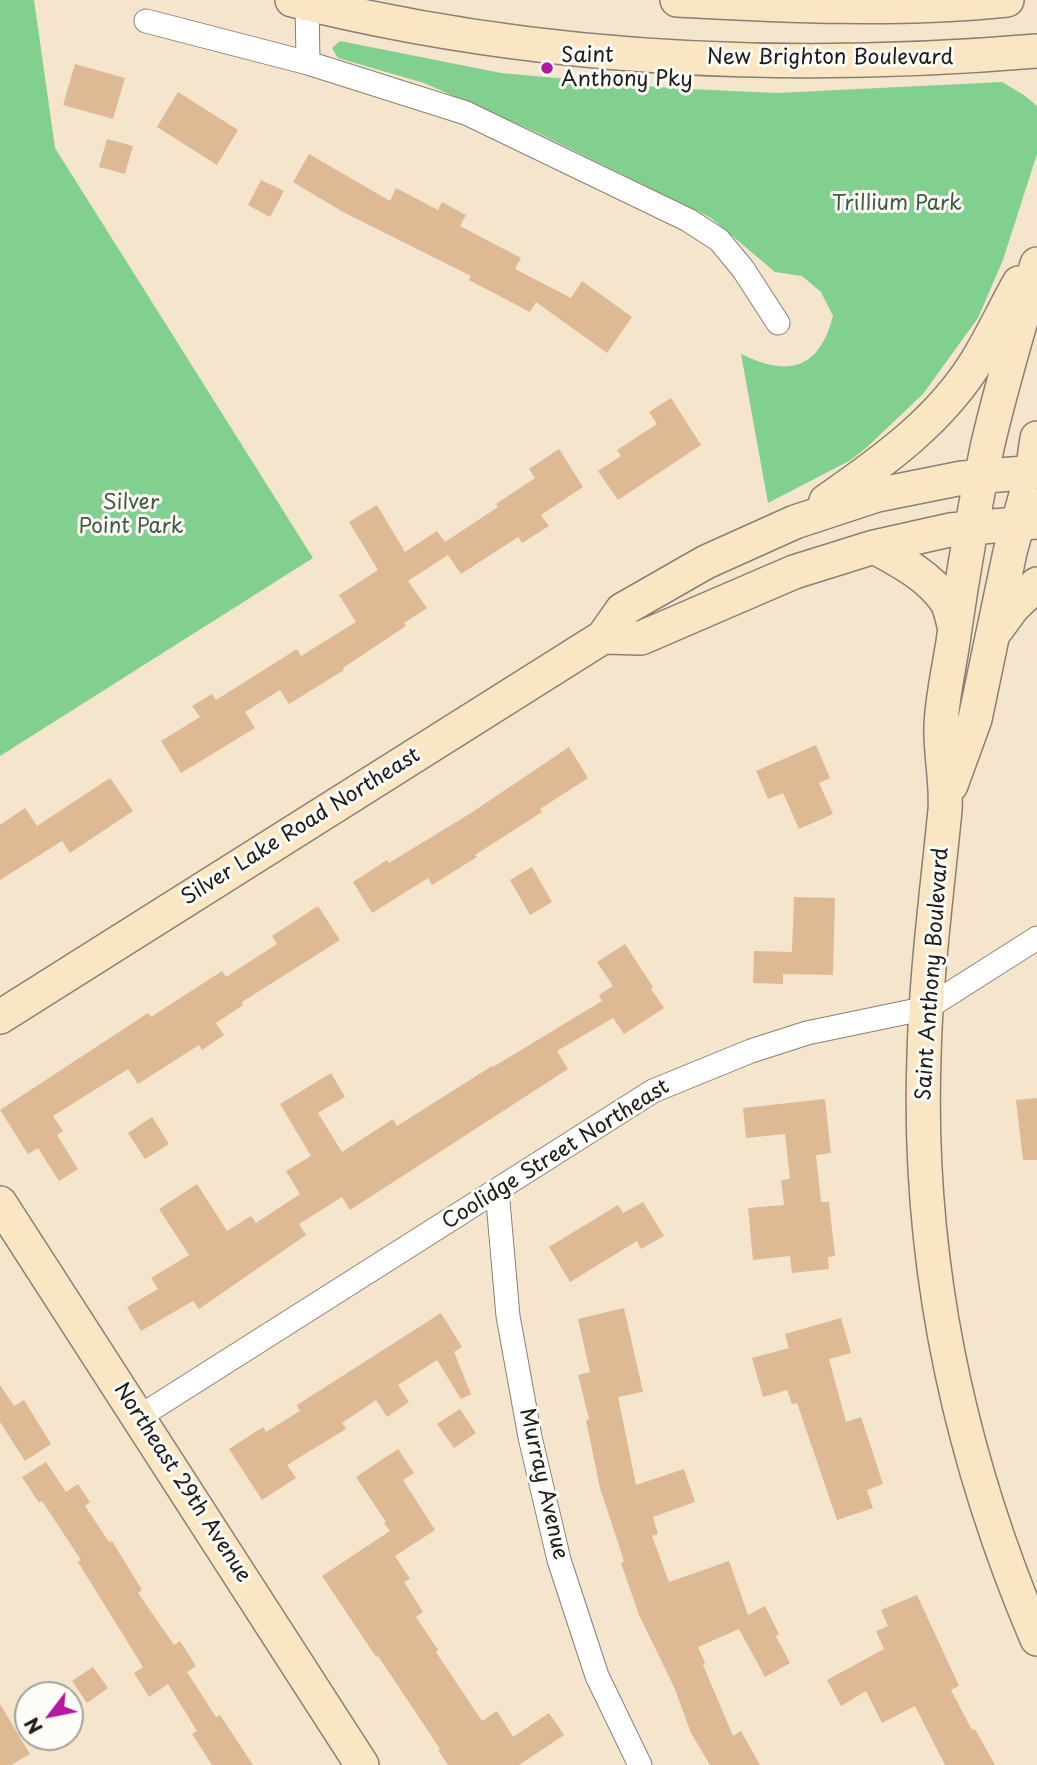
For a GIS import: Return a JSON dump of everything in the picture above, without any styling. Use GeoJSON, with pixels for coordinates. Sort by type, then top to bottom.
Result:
{"type":"FeatureCollection","features":[{"type":"Feature","properties":{"kind":"main road"},"geometry":{"type":"LineString","coordinates":[[677,0],[747,4],[942,6],[1007,0]]}},
{"type":"Feature","properties":{"kind":"main road","name":"New Brighton Boulevard"},"geometry":{"type":"LineString","coordinates":[[302,1],[474,38],[662,57],[827,62],[941,59],[1037,51]]}},
{"type":"Feature","properties":{"kind":"main road"},"geometry":{"type":"LineString","coordinates":[[795,522],[883,462],[923,427],[978,360],[1037,251]]}},
{"type":"Feature","properties":{"kind":"main road","name":"Saint Anthony Boulevard"},"geometry":{"type":"LineString","coordinates":[[1014,474],[987,447],[1037,264]]}},
{"type":"Feature","properties":{"kind":"main road","name":"Saint Anthony Boulevard"},"geometry":{"type":"LineString","coordinates":[[946,797],[975,719],[993,634],[1005,525],[1014,474],[1037,438]]}},
{"type":"Feature","properties":{"kind":"main road","name":"Silver Lake Road Northeast"},"geometry":{"type":"LineString","coordinates":[[0,1017],[603,637],[622,610],[706,562],[795,522],[877,495],[962,478],[1014,474]]}},
{"type":"Feature","properties":{"kind":"main road","name":"Saint Anthony Boulevard"},"geometry":{"type":"LineString","coordinates":[[1014,474],[1005,525],[955,628],[941,726],[946,797],[927,1008],[924,1139],[930,1229],[946,1349],[983,1495],[1010,1576],[1037,1639]]}},
{"type":"Feature","properties":{"kind":"main road"},"geometry":{"type":"LineString","coordinates":[[603,637],[641,638],[794,572],[874,547],[950,530],[1005,525]]}},
{"type":"Feature","properties":{"kind":"main road"},"geometry":{"type":"LineString","coordinates":[[874,547],[912,569],[935,588],[947,603],[955,628]]}},
{"type":"Feature","properties":{"kind":"main road"},"geometry":{"type":"LineString","coordinates":[[993,634],[1013,607],[1037,584]]}},
{"type":"Feature","properties":{"kind":"main road","name":"Northeast 29th Avenue"},"geometry":{"type":"LineString","coordinates":[[0,1203],[362,1765]]}},
{"type":"Feature","properties":{"kind":"street"},"geometry":{"type":"LineString","coordinates":[[302,1],[308,63]]}},
{"type":"Feature","properties":{"kind":"street"},"geometry":{"type":"LineString","coordinates":[[146,21],[308,63],[466,113],[688,220],[719,240],[743,269],[778,323]]}},
{"type":"Feature","properties":{"kind":"street","name":"Coolidge Street Northeast"},"geometry":{"type":"LineString","coordinates":[[139,1417],[653,1091],[751,1051],[807,1033],[927,1008],[1037,938]]}},
{"type":"Feature","properties":{"kind":"street","name":"Murray Avenue"},"geometry":{"type":"LineString","coordinates":[[497,1190],[508,1316],[530,1437],[559,1560],[597,1676],[640,1765]]}},
{"type":"Feature","properties":{"kind":"green space","name":"Silver Point Park"},"geometry":{"type":"Polygon","coordinates":[[[0,0],[34,0],[55,148],[313,558],[0,756],[0,0]]]}},
{"type":"Feature","properties":{"kind":"green space","name":"Trillium Park"},"geometry":{"type":"Polygon","coordinates":[[[340,41],[501,73],[669,88],[777,93],[1002,82],[1037,106],[1037,154],[1003,260],[978,318],[923,394],[849,461],[768,503],[741,354],[773,365],[787,366],[810,358],[827,334],[833,316],[821,292],[802,276],[775,272],[711,218],[538,133],[424,83],[338,58],[332,48],[340,41]]]}},
{"type":"Feature","properties":{"kind":"building"},"geometry":{"type":"Polygon","coordinates":[[[75,64],[125,78],[113,119],[63,105],[75,64]]]}},
{"type":"Feature","properties":{"kind":"building"},"geometry":{"type":"Polygon","coordinates":[[[178,92],[238,130],[217,165],[157,127],[178,92]]]}},
{"type":"Feature","properties":{"kind":"building"},"geometry":{"type":"Polygon","coordinates":[[[107,139],[133,146],[125,174],[99,167],[107,139]]]}},
{"type":"Feature","properties":{"kind":"building"},"geometry":{"type":"Polygon","coordinates":[[[309,154],[390,201],[396,188],[438,210],[442,202],[466,215],[460,226],[521,258],[515,269],[571,298],[582,281],[632,317],[607,353],[536,302],[530,312],[469,280],[471,276],[343,212],[293,182],[309,154]]]}},
{"type":"Feature","properties":{"kind":"building"},"geometry":{"type":"Polygon","coordinates":[[[261,180],[284,191],[270,217],[248,205],[261,180]]]}},
{"type":"Feature","properties":{"kind":"building"},"geometry":{"type":"Polygon","coordinates":[[[671,398],[701,445],[618,500],[598,471],[621,456],[617,450],[657,424],[649,412],[671,398]]]}},
{"type":"Feature","properties":{"kind":"building"},"geometry":{"type":"Polygon","coordinates":[[[559,449],[583,487],[541,515],[549,526],[522,543],[518,537],[461,574],[448,555],[408,581],[427,608],[404,623],[406,626],[343,668],[344,670],[289,704],[280,690],[245,712],[255,728],[181,773],[161,741],[200,717],[192,706],[212,694],[216,700],[297,649],[301,656],[356,622],[339,595],[378,570],[349,522],[377,505],[405,552],[437,531],[445,542],[498,507],[496,504],[535,478],[529,469],[559,449]]]}},
{"type":"Feature","properties":{"kind":"building"},"geometry":{"type":"Polygon","coordinates":[[[816,745],[830,778],[819,783],[833,814],[799,829],[783,793],[768,799],[756,771],[816,745]]]}},
{"type":"Feature","properties":{"kind":"building"},"geometry":{"type":"Polygon","coordinates":[[[569,747],[588,778],[540,809],[542,812],[475,855],[477,857],[432,885],[428,878],[372,913],[353,882],[471,813],[569,747]]]}},
{"type":"Feature","properties":{"kind":"building"},"geometry":{"type":"Polygon","coordinates":[[[110,778],[133,811],[70,853],[62,841],[0,880],[0,825],[25,808],[37,826],[110,778]]]}},
{"type":"Feature","properties":{"kind":"building"},"geometry":{"type":"Polygon","coordinates":[[[532,867],[552,902],[530,915],[510,880],[532,867]]]}},
{"type":"Feature","properties":{"kind":"building"},"geometry":{"type":"Polygon","coordinates":[[[794,897],[835,898],[833,975],[783,974],[783,984],[753,983],[754,951],[792,952],[794,897]]]}},
{"type":"Feature","properties":{"kind":"building"},"geometry":{"type":"Polygon","coordinates":[[[318,906],[340,940],[242,1002],[243,1005],[216,1023],[224,1035],[202,1050],[199,1045],[138,1084],[128,1069],[53,1116],[63,1131],[57,1135],[78,1169],[59,1181],[38,1148],[28,1154],[0,1110],[148,1013],[151,1017],[222,971],[226,977],[277,944],[272,936],[318,906]]]}},
{"type":"Feature","properties":{"kind":"building"},"geometry":{"type":"Polygon","coordinates":[[[625,944],[664,1008],[624,1034],[613,1018],[557,1051],[568,1069],[350,1210],[342,1197],[299,1224],[306,1235],[199,1309],[193,1301],[141,1331],[127,1307],[158,1289],[151,1278],[189,1255],[159,1209],[197,1184],[227,1231],[251,1216],[256,1223],[300,1194],[286,1171],[311,1156],[280,1104],[331,1073],[345,1097],[318,1113],[342,1152],[393,1119],[397,1126],[602,1001],[599,995],[613,986],[597,962],[625,944]]]}},
{"type":"Feature","properties":{"kind":"building"},"geometry":{"type":"Polygon","coordinates":[[[1037,1098],[1037,1160],[1023,1160],[1016,1100],[1037,1098]]]}},
{"type":"Feature","properties":{"kind":"building"},"geometry":{"type":"Polygon","coordinates":[[[825,1099],[831,1153],[816,1155],[821,1202],[829,1202],[835,1256],[828,1257],[829,1269],[792,1273],[790,1256],[753,1260],[748,1208],[784,1205],[781,1180],[790,1179],[785,1134],[746,1138],[743,1108],[825,1099]]]}},
{"type":"Feature","properties":{"kind":"building"},"geometry":{"type":"Polygon","coordinates":[[[152,1117],[169,1144],[145,1159],[128,1133],[152,1117]]]}},
{"type":"Feature","properties":{"kind":"building"},"geometry":{"type":"Polygon","coordinates":[[[643,1202],[664,1236],[641,1249],[637,1241],[570,1282],[549,1247],[618,1205],[623,1213],[643,1202]]]}},
{"type":"Feature","properties":{"kind":"building"},"geometry":{"type":"Polygon","coordinates":[[[624,1308],[643,1392],[618,1397],[636,1485],[684,1469],[695,1502],[653,1517],[658,1534],[652,1536],[669,1582],[729,1561],[748,1615],[765,1606],[790,1663],[765,1677],[739,1629],[698,1647],[733,1736],[741,1731],[760,1765],[710,1765],[691,1733],[674,1687],[639,1615],[621,1563],[624,1561],[600,1488],[586,1420],[589,1419],[578,1375],[590,1372],[578,1319],[624,1308]]]}},
{"type":"Feature","properties":{"kind":"building"},"geometry":{"type":"Polygon","coordinates":[[[441,1313],[462,1347],[454,1352],[471,1394],[461,1399],[437,1360],[398,1385],[409,1402],[387,1417],[376,1400],[342,1423],[346,1429],[287,1465],[296,1478],[262,1500],[229,1449],[263,1427],[266,1432],[300,1411],[297,1405],[441,1313]]]}},
{"type":"Feature","properties":{"kind":"building"},"geometry":{"type":"Polygon","coordinates":[[[841,1318],[851,1353],[829,1359],[846,1422],[861,1417],[883,1484],[867,1490],[873,1508],[837,1520],[797,1403],[792,1404],[787,1390],[763,1397],[752,1358],[789,1348],[785,1334],[841,1318]]]}},
{"type":"Feature","properties":{"kind":"building"},"geometry":{"type":"Polygon","coordinates":[[[0,1385],[14,1406],[24,1400],[51,1444],[25,1461],[0,1422],[0,1385]]]}},
{"type":"Feature","properties":{"kind":"building"},"geometry":{"type":"Polygon","coordinates":[[[460,1409],[476,1433],[454,1448],[437,1424],[460,1409]]]}},
{"type":"Feature","properties":{"kind":"building"},"geometry":{"type":"Polygon","coordinates":[[[398,1449],[414,1473],[403,1480],[435,1530],[395,1556],[410,1579],[404,1582],[423,1612],[416,1617],[438,1650],[436,1652],[482,1721],[497,1711],[513,1737],[549,1713],[564,1735],[519,1765],[448,1765],[378,1656],[376,1657],[322,1576],[390,1531],[356,1477],[398,1449]]]}},
{"type":"Feature","properties":{"kind":"building"},"geometry":{"type":"Polygon","coordinates":[[[46,1462],[66,1492],[78,1484],[90,1502],[85,1506],[109,1542],[112,1541],[142,1590],[138,1593],[174,1645],[180,1641],[196,1666],[187,1672],[216,1717],[220,1715],[253,1765],[212,1765],[192,1734],[197,1731],[168,1684],[149,1697],[134,1673],[143,1667],[78,1562],[81,1560],[42,1501],[39,1503],[22,1477],[46,1462]]]}},
{"type":"Feature","properties":{"kind":"building"},"geometry":{"type":"Polygon","coordinates":[[[917,1595],[959,1686],[951,1690],[972,1730],[975,1729],[995,1765],[945,1765],[915,1706],[882,1723],[866,1691],[841,1706],[827,1680],[884,1649],[876,1631],[888,1626],[881,1610],[917,1595]]]}},
{"type":"Feature","properties":{"kind":"building"},"geometry":{"type":"Polygon","coordinates":[[[93,1667],[108,1688],[87,1703],[84,1699],[84,1681],[72,1681],[93,1667]]]}},
{"type":"Feature","properties":{"kind":"building"},"geometry":{"type":"Polygon","coordinates":[[[0,1704],[14,1727],[14,1751],[28,1751],[30,1754],[11,1765],[0,1765],[0,1704]]]}},
{"type":"Feature","properties":{"kind":"place","name":"Saint Anthony Pky"},"geometry":{"type":"Point","coordinates":[547,68]}}]}
